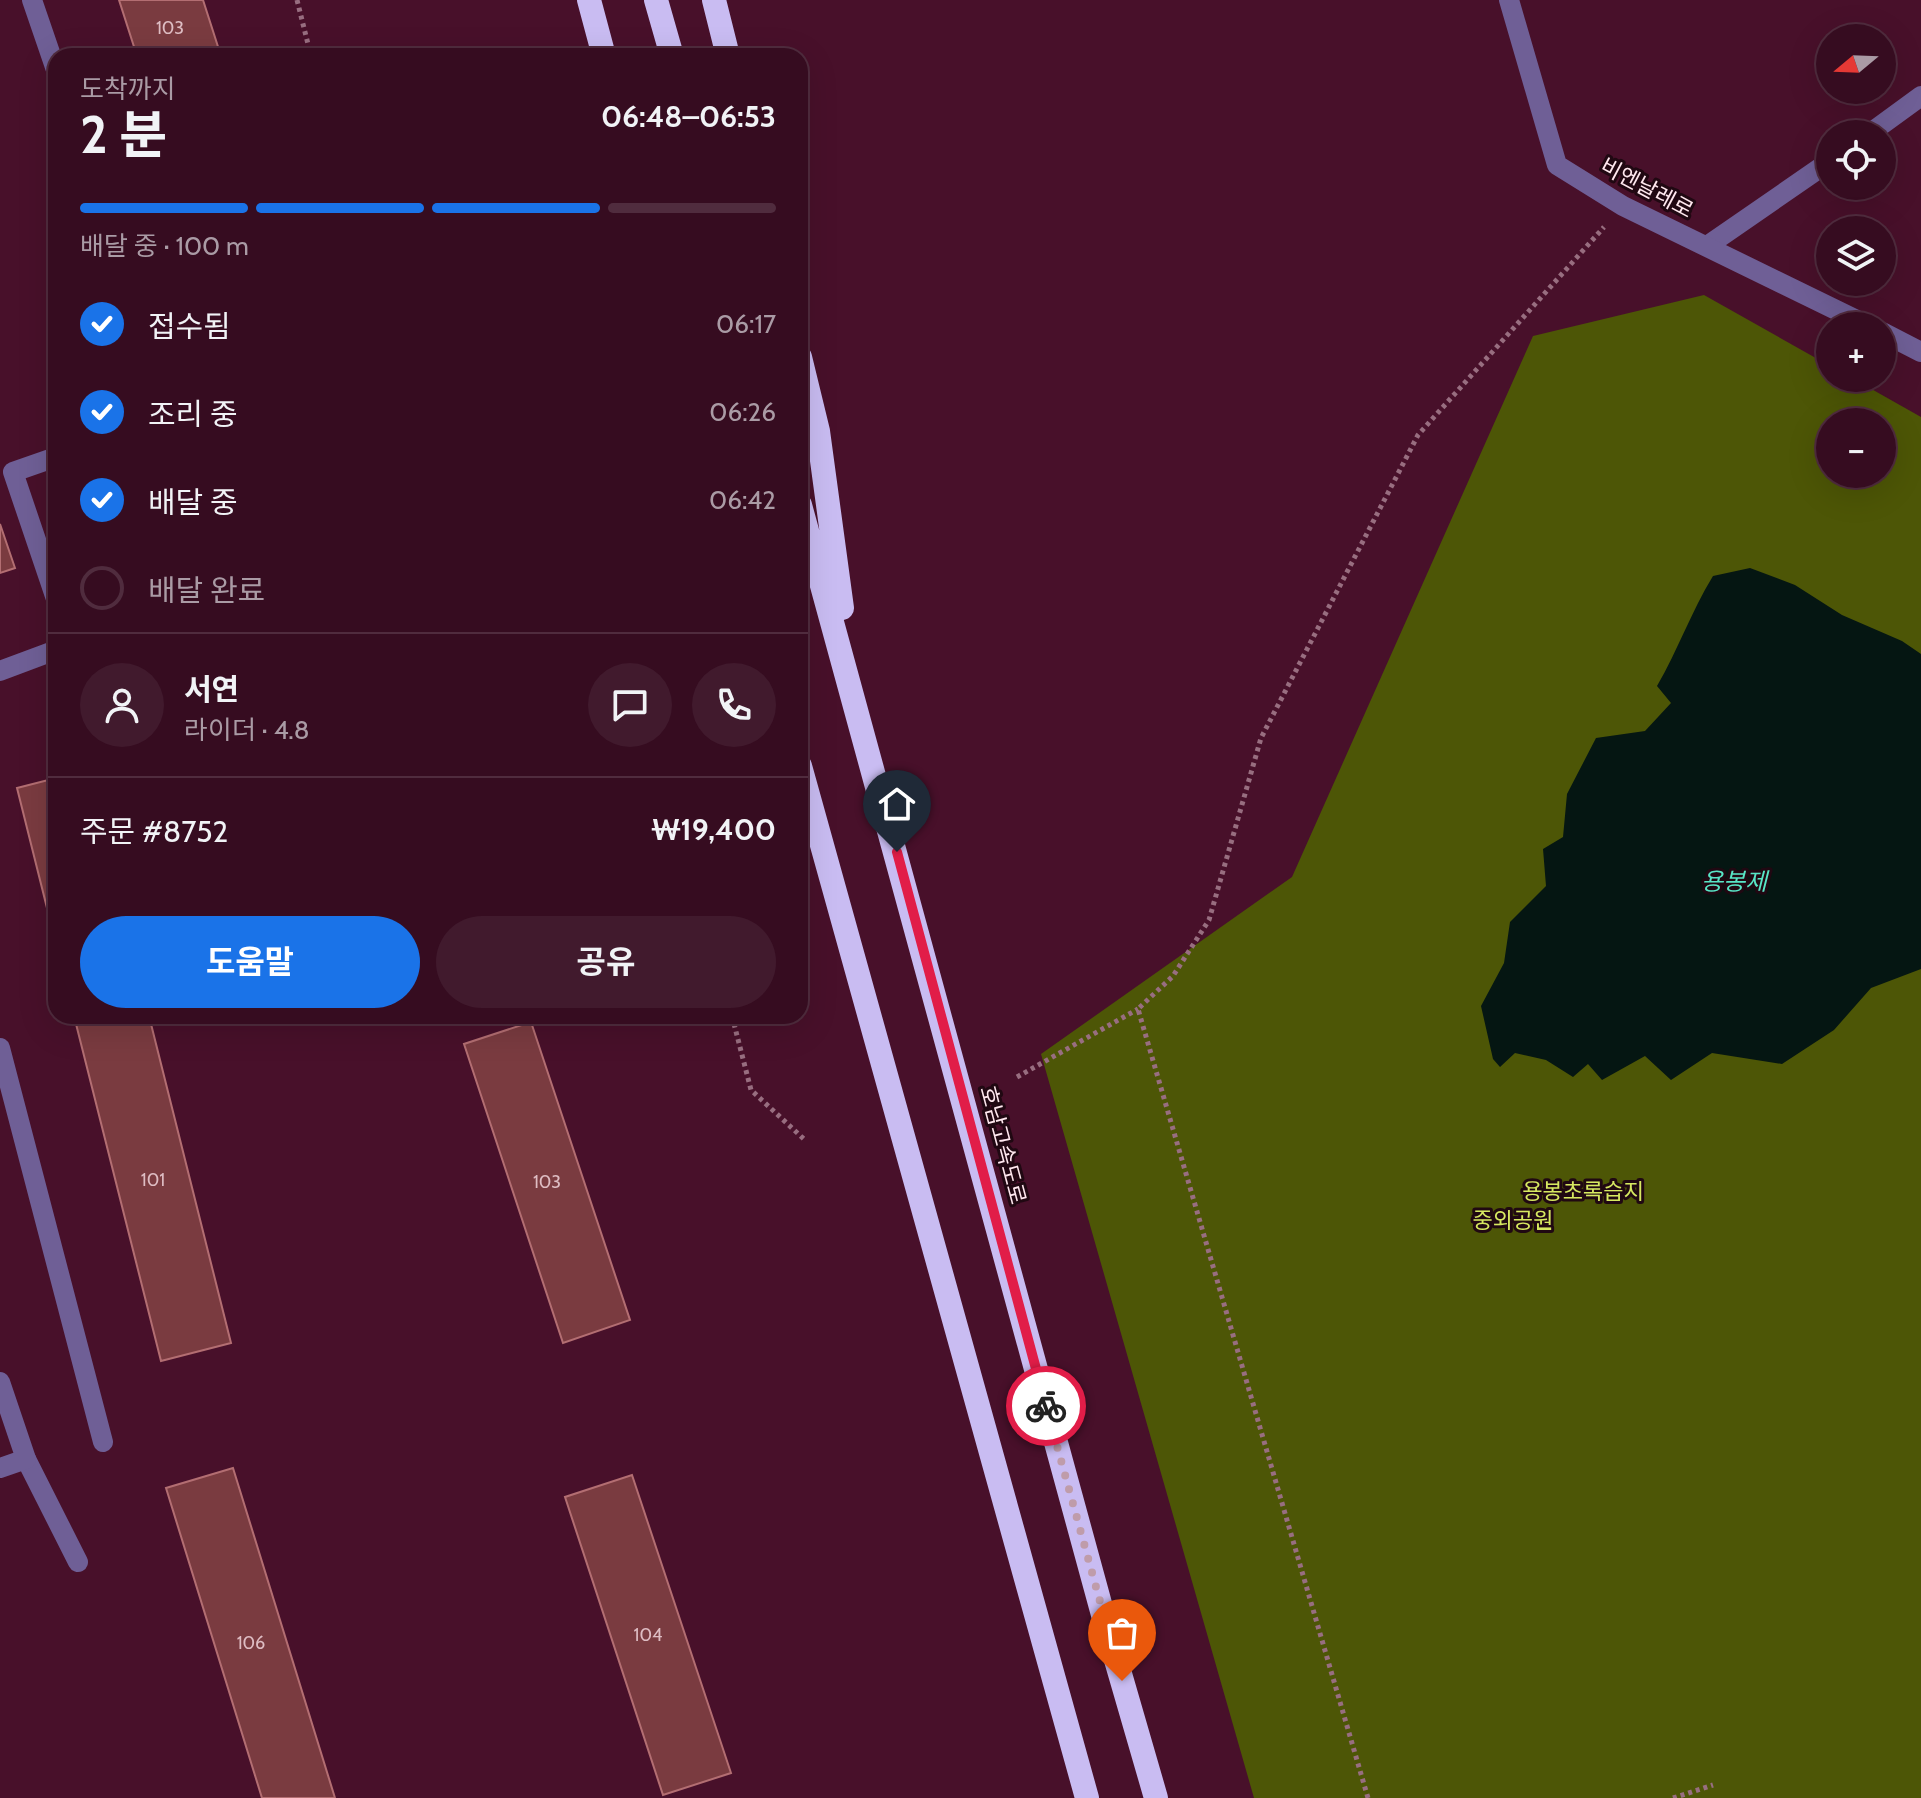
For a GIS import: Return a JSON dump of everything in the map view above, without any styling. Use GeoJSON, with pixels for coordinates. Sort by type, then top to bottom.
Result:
{"type":"FeatureCollection","features":[{"type":"Feature","properties":{"kind":"highway"},"geometry":{"type":"LineString","coordinates":[[589,0],[602,48]]}},
{"type":"Feature","properties":{"kind":"highway"},"geometry":{"type":"LineString","coordinates":[[656,0],[670,48]]}},
{"type":"Feature","properties":{"kind":"highway"},"geometry":{"type":"LineString","coordinates":[[714,0],[726,48]]}},
{"type":"Feature","properties":{"kind":"highway"},"geometry":{"type":"LineString","coordinates":[[808,390],[818,431],[855,698]]}},
{"type":"Feature","properties":{"kind":"highway","name":"호남고속도로"},"geometry":{"type":"LineString","coordinates":[[808,533],[1105,1622],[1156,1798]]}},
{"type":"Feature","properties":{"kind":"highway"},"geometry":{"type":"LineString","coordinates":[[808,795],[1087,1798]]}},
{"type":"Feature","properties":{"kind":"street"},"geometry":{"type":"LineString","coordinates":[[32,0],[48,48]]}},
{"type":"Feature","properties":{"kind":"street","name":"비엔날레로"},"geometry":{"type":"LineString","coordinates":[[1509,0],[1557,165],[1623,206],[1841,312]]}},
{"type":"Feature","properties":{"kind":"street"},"geometry":{"type":"LineString","coordinates":[[1888,120],[1921,96]]}},
{"type":"Feature","properties":{"kind":"street"},"geometry":{"type":"LineString","coordinates":[[1707,246],[1816,171]]}},
{"type":"Feature","properties":{"kind":"street"},"geometry":{"type":"LineString","coordinates":[[1896,339],[1921,352]]}},
{"type":"Feature","properties":{"kind":"street"},"geometry":{"type":"LineString","coordinates":[[48,460],[7,474],[48,579]]}},
{"type":"Feature","properties":{"kind":"street"},"geometry":{"type":"LineString","coordinates":[[0,671],[48,653]]}},
{"type":"Feature","properties":{"kind":"street"},"geometry":{"type":"LineString","coordinates":[[0,1048],[103,1442]]}},
{"type":"Feature","properties":{"kind":"street"},"geometry":{"type":"LineString","coordinates":[[0,1382],[26,1459],[78,1562]]}},
{"type":"Feature","properties":{"kind":"street"},"geometry":{"type":"LineString","coordinates":[[0,1468],[26,1459]]}},
{"type":"Feature","properties":{"kind":"path"},"geometry":{"type":"LineString","coordinates":[[297,0],[309,48]]}},
{"type":"Feature","properties":{"kind":"path"},"geometry":{"type":"LineString","coordinates":[[1017,1077],[1138,1009],[1173,976],[1209,920],[1261,738],[1418,435],[1623,206]]}},
{"type":"Feature","properties":{"kind":"path"},"geometry":{"type":"LineString","coordinates":[[1138,1009],[1368,1798]]}},
{"type":"Feature","properties":{"kind":"path"},"geometry":{"type":"LineString","coordinates":[[734,1024],[751,1090],[806,1141]]}},
{"type":"Feature","properties":{"kind":"path"},"geometry":{"type":"LineString","coordinates":[[1673,1798],[1713,1785]]}},
{"type":"Feature","properties":{"kind":"green space","name":"중외공원"},"geometry":{"type":"Polygon","coordinates":[[[1704,295],[1816,358],[1816,392],[1877,392],[1921,417],[1921,1798],[1254,1798],[1041,1054],[1292,877],[1533,336],[1704,295]]]}},
{"type":"Feature","properties":{"kind":"water","name":"용봉제"},"geometry":{"type":"Polygon","coordinates":[[[1750,568],[1795,585],[1842,615],[1902,641],[1921,654],[1921,969],[1871,988],[1834,1030],[1782,1064],[1712,1053],[1671,1080],[1645,1056],[1602,1080],[1588,1064],[1573,1077],[1546,1060],[1515,1053],[1500,1067],[1493,1059],[1481,1006],[1504,963],[1510,922],[1546,886],[1543,849],[1563,837],[1567,794],[1596,738],[1645,731],[1671,703],[1657,686],[1713,576],[1750,568]]]}},
{"type":"Feature","properties":{"kind":"building"},"geometry":{"type":"Polygon","coordinates":[[[119,0],[203,0],[218,48],[134,48],[119,0]]]}},
{"type":"Feature","properties":{"kind":"building"},"geometry":{"type":"Polygon","coordinates":[[[0,524],[15,568],[0,573],[0,524]]]}},
{"type":"Feature","properties":{"kind":"building"},"geometry":{"type":"Polygon","coordinates":[[[48,780],[48,912],[17,788],[48,780]]]}},
{"type":"Feature","properties":{"kind":"building"},"geometry":{"type":"Polygon","coordinates":[[[76,1024],[151,1024],[231,1343],[161,1361],[76,1024]]]}},
{"type":"Feature","properties":{"kind":"building"},"geometry":{"type":"Polygon","coordinates":[[[532,1024],[630,1320],[563,1343],[464,1044],[532,1024]]]}},
{"type":"Feature","properties":{"kind":"building"},"geometry":{"type":"Polygon","coordinates":[[[233,1468],[335,1798],[262,1798],[166,1488],[233,1468]]]}},
{"type":"Feature","properties":{"kind":"building"},"geometry":{"type":"Polygon","coordinates":[[[632,1475],[731,1773],[663,1795],[565,1497],[632,1475]]]}},
{"type":"Feature","properties":{"kind":"way so far"},"geometry":{"type":"LineString","coordinates":[[1046,1406],[1122,1681]]}},
{"type":"Feature","properties":{"kind":"route"},"geometry":{"type":"LineString","coordinates":[[897,852],[1046,1406]]}},
{"type":"Feature","properties":{"kind":"park label","name":"용봉초록습지"},"geometry":{"type":"Point","coordinates":[1583,1191]}}]}
